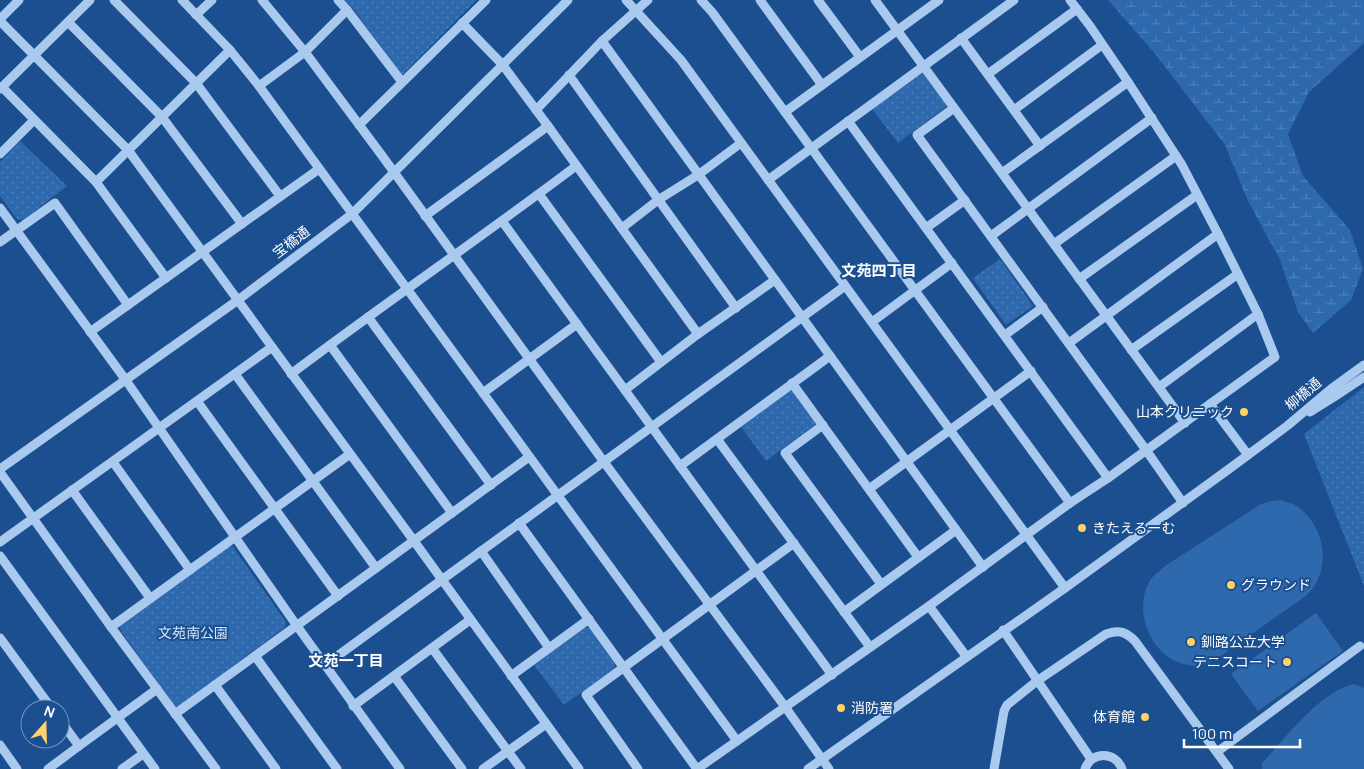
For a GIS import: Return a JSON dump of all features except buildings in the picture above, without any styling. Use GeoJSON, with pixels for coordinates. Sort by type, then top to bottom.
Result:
{"type":"FeatureCollection","features":[{"type":"Feature","properties":{"kind":"street"},"geometry":{"type":"LineString","coordinates":[[19,0],[0,20],[128,150],[579,769]]}},
{"type":"Feature","properties":{"kind":"street"},"geometry":{"type":"LineString","coordinates":[[90,0],[1,88],[96,182],[166,278]]}},
{"type":"Feature","properties":{"kind":"street"},"geometry":{"type":"LineString","coordinates":[[114,0],[196,83],[280,196]]}},
{"type":"Feature","properties":{"kind":"street"},"geometry":{"type":"LineString","coordinates":[[182,0],[230,50],[259,86],[736,741]]}},
{"type":"Feature","properties":{"kind":"street"},"geometry":{"type":"LineString","coordinates":[[196,15],[212,0]]}},
{"type":"Feature","properties":{"kind":"street"},"geometry":{"type":"LineString","coordinates":[[262,0],[306,52],[829,769]]}},
{"type":"Feature","properties":{"kind":"street"},"geometry":{"type":"LineString","coordinates":[[338,0],[348,10],[402,82]]}},
{"type":"Feature","properties":{"kind":"street"},"geometry":{"type":"LineString","coordinates":[[359,125],[486,0]]}},
{"type":"Feature","properties":{"kind":"street","name":"宝橋通"},"geometry":{"type":"LineString","coordinates":[[0,470],[238,300],[352,214],[568,0]]}},
{"type":"Feature","properties":{"kind":"street"},"geometry":{"type":"LineString","coordinates":[[626,0],[681,60],[1065,588]]}},
{"type":"Feature","properties":{"kind":"street"},"geometry":{"type":"LineString","coordinates":[[536,110],[602,41],[648,0]]}},
{"type":"Feature","properties":{"kind":"street"},"geometry":{"type":"LineString","coordinates":[[701,0],[712,12],[1070,503]]}},
{"type":"Feature","properties":{"kind":"street"},"geometry":{"type":"LineString","coordinates":[[760,0],[822,85]]}},
{"type":"Feature","properties":{"kind":"street"},"geometry":{"type":"LineString","coordinates":[[818,0],[860,57]]}},
{"type":"Feature","properties":{"kind":"street"},"geometry":{"type":"LineString","coordinates":[[875,0],[1185,423]]}},
{"type":"Feature","properties":{"kind":"street"},"geometry":{"type":"LineString","coordinates":[[785,112],[939,0]]}},
{"type":"Feature","properties":{"kind":"street"},"geometry":{"type":"LineString","coordinates":[[768,180],[1014,0]]}},
{"type":"Feature","properties":{"kind":"street"},"geometry":{"type":"LineString","coordinates":[[520,523],[697,769],[786,708],[1276,357],[1258,314],[1182,165],[1128,82],[1070,0]]}},
{"type":"Feature","properties":{"kind":"street"},"geometry":{"type":"LineString","coordinates":[[988,74],[1077,9]]}},
{"type":"Feature","properties":{"kind":"street"},"geometry":{"type":"LineString","coordinates":[[259,86],[306,52],[348,10]]}},
{"type":"Feature","properties":{"kind":"street"},"geometry":{"type":"LineString","coordinates":[[68,22],[162,117],[242,224]]}},
{"type":"Feature","properties":{"kind":"street"},"geometry":{"type":"LineString","coordinates":[[462,23],[502,64],[698,334]]}},
{"type":"Feature","properties":{"kind":"street"},"geometry":{"type":"LineString","coordinates":[[961,38],[1040,146]]}},
{"type":"Feature","properties":{"kind":"street"},"geometry":{"type":"LineString","coordinates":[[602,41],[983,567]]}},
{"type":"Feature","properties":{"kind":"street"},"geometry":{"type":"LineString","coordinates":[[1014,110],[1102,45]]}},
{"type":"Feature","properties":{"kind":"street"},"geometry":{"type":"LineString","coordinates":[[96,182],[230,50]]}},
{"type":"Feature","properties":{"kind":"street"},"geometry":{"type":"LineString","coordinates":[[569,76],[736,308]]}},
{"type":"Feature","properties":{"kind":"street"},"geometry":{"type":"LineString","coordinates":[[1002,173],[1128,82]]}},
{"type":"Feature","properties":{"kind":"street"},"geometry":{"type":"LineString","coordinates":[[954,108],[917,135],[1183,503]]}},
{"type":"Feature","properties":{"kind":"street"},"geometry":{"type":"LineString","coordinates":[[990,236],[1152,118]]}},
{"type":"Feature","properties":{"kind":"street"},"geometry":{"type":"LineString","coordinates":[[0,154],[34,120]]}},
{"type":"Feature","properties":{"kind":"street"},"geometry":{"type":"LineString","coordinates":[[848,121],[1005,334],[1108,478]]}},
{"type":"Feature","properties":{"kind":"street"},"geometry":{"type":"LineString","coordinates":[[425,216],[548,126]]}},
{"type":"Feature","properties":{"kind":"street"},"geometry":{"type":"LineString","coordinates":[[622,228],[658,200],[698,175],[741,143]]}},
{"type":"Feature","properties":{"kind":"street"},"geometry":{"type":"LineString","coordinates":[[1054,244],[1176,156]]}},
{"type":"Feature","properties":{"kind":"street"},"geometry":{"type":"LineString","coordinates":[[291,374],[576,166]]}},
{"type":"Feature","properties":{"kind":"street"},"geometry":{"type":"LineString","coordinates":[[90,332],[320,169]]}},
{"type":"Feature","properties":{"kind":"street"},"geometry":{"type":"LineString","coordinates":[[539,194],[661,362]]}},
{"type":"Feature","properties":{"kind":"street"},"geometry":{"type":"LineString","coordinates":[[1079,279],[1197,195]]}},
{"type":"Feature","properties":{"kind":"street"},"geometry":{"type":"LineString","coordinates":[[926,228],[965,200]]}},
{"type":"Feature","properties":{"kind":"street"},"geometry":{"type":"LineString","coordinates":[[0,242],[55,202],[128,305]]}},
{"type":"Feature","properties":{"kind":"street"},"geometry":{"type":"LineString","coordinates":[[0,208],[125,380],[296,626],[400,769]]}},
{"type":"Feature","properties":{"kind":"street"},"geometry":{"type":"LineString","coordinates":[[502,221],[832,675]]}},
{"type":"Feature","properties":{"kind":"street"},"geometry":{"type":"LineString","coordinates":[[1069,343],[1218,234]]}},
{"type":"Feature","properties":{"kind":"street"},"geometry":{"type":"LineString","coordinates":[[872,322],[952,263]]}},
{"type":"Feature","properties":{"kind":"street"},"geometry":{"type":"LineString","coordinates":[[1131,350],[1238,274]]}},
{"type":"Feature","properties":{"kind":"street"},"geometry":{"type":"LineString","coordinates":[[625,390],[698,334],[775,280]]}},
{"type":"Feature","properties":{"kind":"street"},"geometry":{"type":"LineString","coordinates":[[325,665],[845,286]]}},
{"type":"Feature","properties":{"kind":"street"},"geometry":{"type":"LineString","coordinates":[[1005,334],[1043,307]]}},
{"type":"Feature","properties":{"kind":"street"},"geometry":{"type":"LineString","coordinates":[[1159,388],[1258,314]]}},
{"type":"Feature","properties":{"kind":"street"},"geometry":{"type":"LineString","coordinates":[[368,317],[491,484]]}},
{"type":"Feature","properties":{"kind":"street"},"geometry":{"type":"LineString","coordinates":[[483,393],[577,324]]}},
{"type":"Feature","properties":{"kind":"street"},"geometry":{"type":"LineString","coordinates":[[330,345],[452,513]]}},
{"type":"Feature","properties":{"kind":"street"},"geometry":{"type":"LineString","coordinates":[[0,542],[272,347]]}},
{"type":"Feature","properties":{"kind":"street"},"geometry":{"type":"LineString","coordinates":[[680,466],[830,356]]}},
{"type":"Feature","properties":{"kind":"street","name":"柳橋通"},"geometry":{"type":"LineString","coordinates":[[1287,426],[1331,389],[1364,366]]}},
{"type":"Feature","properties":{"kind":"street"},"geometry":{"type":"LineString","coordinates":[[869,489],[1031,371]]}},
{"type":"Feature","properties":{"kind":"street"},"geometry":{"type":"LineString","coordinates":[[235,374],[376,568]]}},
{"type":"Feature","properties":{"kind":"street","name":"柳橋通"},"geometry":{"type":"LineString","coordinates":[[1287,426],[1364,376]]}},
{"type":"Feature","properties":{"kind":"street"},"geometry":{"type":"LineString","coordinates":[[792,383],[918,557]]}},
{"type":"Feature","properties":{"kind":"street"},"geometry":{"type":"LineString","coordinates":[[197,401],[338,596]]}},
{"type":"Feature","properties":{"kind":"street"},"geometry":{"type":"LineString","coordinates":[[1210,404],[1248,455]]}},
{"type":"Feature","properties":{"kind":"street"},"geometry":{"type":"LineString","coordinates":[[823,425],[785,453],[881,584]]}},
{"type":"Feature","properties":{"kind":"street"},"geometry":{"type":"LineString","coordinates":[[808,769],[1065,588],[1287,426]]}},
{"type":"Feature","properties":{"kind":"street"},"geometry":{"type":"LineString","coordinates":[[717,438],[870,647]]}},
{"type":"Feature","properties":{"kind":"street"},"geometry":{"type":"LineString","coordinates":[[111,627],[350,454]]}},
{"type":"Feature","properties":{"kind":"street"},"geometry":{"type":"LineString","coordinates":[[175,714],[529,457]]}},
{"type":"Feature","properties":{"kind":"street"},"geometry":{"type":"LineString","coordinates":[[113,462],[190,570]]}},
{"type":"Feature","properties":{"kind":"street"},"geometry":{"type":"LineString","coordinates":[[0,470],[111,627],[216,769]]}},
{"type":"Feature","properties":{"kind":"street"},"geometry":{"type":"LineString","coordinates":[[72,490],[150,598]]}},
{"type":"Feature","properties":{"kind":"street"},"geometry":{"type":"LineString","coordinates":[[844,612],[956,530]]}},
{"type":"Feature","properties":{"kind":"street"},"geometry":{"type":"LineString","coordinates":[[638,769],[586,695],[794,543]]}},
{"type":"Feature","properties":{"kind":"street"},"geometry":{"type":"LineString","coordinates":[[481,551],[549,648]]}},
{"type":"Feature","properties":{"kind":"street"},"geometry":{"type":"LineString","coordinates":[[0,556],[155,769]]}},
{"type":"Feature","properties":{"kind":"street"},"geometry":{"type":"LineString","coordinates":[[929,606],[966,656]]}},
{"type":"Feature","properties":{"kind":"street"},"geometry":{"type":"LineString","coordinates":[[511,676],[589,619]]}},
{"type":"Feature","properties":{"kind":"street"},"geometry":{"type":"LineString","coordinates":[[353,706],[470,620]]}},
{"type":"Feature","properties":{"kind":"street"},"geometry":{"type":"LineString","coordinates":[[1003,630],[1091,759]]}},
{"type":"Feature","properties":{"kind":"street"},"geometry":{"type":"LineString","coordinates":[[994,769],[1004,710],[1007,705],[1037,681],[1106,634],[1120,631],[1130,636],[1134,641],[1229,769]]}},
{"type":"Feature","properties":{"kind":"street"},"geometry":{"type":"LineString","coordinates":[[0,638],[45,699]]}},
{"type":"Feature","properties":{"kind":"street"},"geometry":{"type":"LineString","coordinates":[[1217,752],[1360,646]]}},
{"type":"Feature","properties":{"kind":"street"},"geometry":{"type":"LineString","coordinates":[[432,648],[521,769]]}},
{"type":"Feature","properties":{"kind":"street"},"geometry":{"type":"LineString","coordinates":[[255,656],[336,769]]}},
{"type":"Feature","properties":{"kind":"street"},"geometry":{"type":"LineString","coordinates":[[394,676],[462,769]]}},
{"type":"Feature","properties":{"kind":"street"},"geometry":{"type":"LineString","coordinates":[[215,685],[276,769]]}},
{"type":"Feature","properties":{"kind":"street"},"geometry":{"type":"LineString","coordinates":[[48,769],[157,689]]}},
{"type":"Feature","properties":{"kind":"street"},"geometry":{"type":"LineString","coordinates":[[483,769],[546,724]]}},
{"type":"Feature","properties":{"kind":"street"},"geometry":{"type":"LineString","coordinates":[[70,734],[79,746]]}},
{"type":"Feature","properties":{"kind":"street"},"geometry":{"type":"LineString","coordinates":[[0,746],[17,769]]}},
{"type":"Feature","properties":{"kind":"street"},"geometry":{"type":"LineString","coordinates":[[122,769],[144,754]]}},
{"type":"Feature","properties":{"kind":"street"},"geometry":{"type":"LineString","coordinates":[[1085,769],[1091,759],[1100,756],[1116,759],[1122,769]]}},
{"type":"Feature","properties":{"kind":"green space"},"geometry":{"type":"Polygon","coordinates":[[[344,0],[476,0],[402,75],[354,10],[344,0]]]}},
{"type":"Feature","properties":{"kind":"green space"},"geometry":{"type":"Polygon","coordinates":[[[1108,0],[1364,0],[1364,43],[1309,92],[1288,134],[1303,176],[1350,230],[1363,269],[1351,300],[1313,333],[1298,312],[1280,260],[1248,201],[1225,145],[1156,55],[1108,0]]]}},
{"type":"Feature","properties":{"kind":"green space"},"geometry":{"type":"Polygon","coordinates":[[[923,73],[947,106],[898,143],[872,109],[923,73]]]}},
{"type":"Feature","properties":{"kind":"green space"},"geometry":{"type":"Polygon","coordinates":[[[20,141],[67,186],[23,220],[18,220],[0,196],[0,162],[20,141]]]}},
{"type":"Feature","properties":{"kind":"green space"},"geometry":{"type":"Polygon","coordinates":[[[1000,259],[1033,306],[1006,325],[973,278],[1000,259]]]}},
{"type":"Feature","properties":{"kind":"green space"},"geometry":{"type":"Polygon","coordinates":[[[1364,387],[1364,586],[1304,434],[1364,387]]]}},
{"type":"Feature","properties":{"kind":"green space"},"geometry":{"type":"Polygon","coordinates":[[[792,389],[817,423],[766,461],[741,427],[792,389]]]}},
{"type":"Feature","properties":{"kind":"green space","name":"グラウンド"},"geometry":{"type":"Polygon","coordinates":[[[1282,500],[1302,510],[1316,527],[1320,537],[1323,558],[1321,569],[1317,581],[1307,595],[1215,660],[1202,665],[1192,666],[1176,661],[1165,654],[1156,645],[1145,621],[1144,594],[1149,582],[1165,566],[1261,504],[1282,500]]]}},
{"type":"Feature","properties":{"kind":"green space","name":"文苑南公園"},"geometry":{"type":"Polygon","coordinates":[[[229,546],[233,547],[286,622],[285,627],[178,707],[174,706],[119,628],[119,625],[229,546]]]}},
{"type":"Feature","properties":{"kind":"green space","name":"テニスコート"},"geometry":{"type":"Polygon","coordinates":[[[1316,613],[1343,651],[1258,711],[1231,674],[1316,613]]]}},
{"type":"Feature","properties":{"kind":"green space"},"geometry":{"type":"Polygon","coordinates":[[[585,628],[589,628],[614,663],[615,668],[564,705],[534,665],[585,628]]]}},
{"type":"Feature","properties":{"kind":"green space"},"geometry":{"type":"Polygon","coordinates":[[[1354,684],[1364,688],[1364,769],[1262,769],[1262,763],[1304,717],[1328,696],[1354,684]]]}},
{"type":"Feature","properties":{"kind":"place","name":"山本クリニック"},"geometry":{"type":"Point","coordinates":[1244,412]}},
{"type":"Feature","properties":{"kind":"place","name":"きたえるーむ"},"geometry":{"type":"Point","coordinates":[1082,528]}},
{"type":"Feature","properties":{"kind":"place","name":"グラウンド"},"geometry":{"type":"Point","coordinates":[1231,585]}},
{"type":"Feature","properties":{"kind":"place","name":"釧路公立大学"},"geometry":{"type":"Point","coordinates":[1191,642]}},
{"type":"Feature","properties":{"kind":"place","name":"テニスコート"},"geometry":{"type":"Point","coordinates":[1287,662]}},
{"type":"Feature","properties":{"kind":"place","name":"消防署"},"geometry":{"type":"Point","coordinates":[841,708]}},
{"type":"Feature","properties":{"kind":"place","name":"体育館"},"geometry":{"type":"Point","coordinates":[1145,717]}},
{"type":"Feature","properties":{"kind":"district","name":"文苑四丁目"},"geometry":{"type":"Point","coordinates":[879,271]}},
{"type":"Feature","properties":{"kind":"district","name":"文苑一丁目"},"geometry":{"type":"Point","coordinates":[346,661]}}]}
